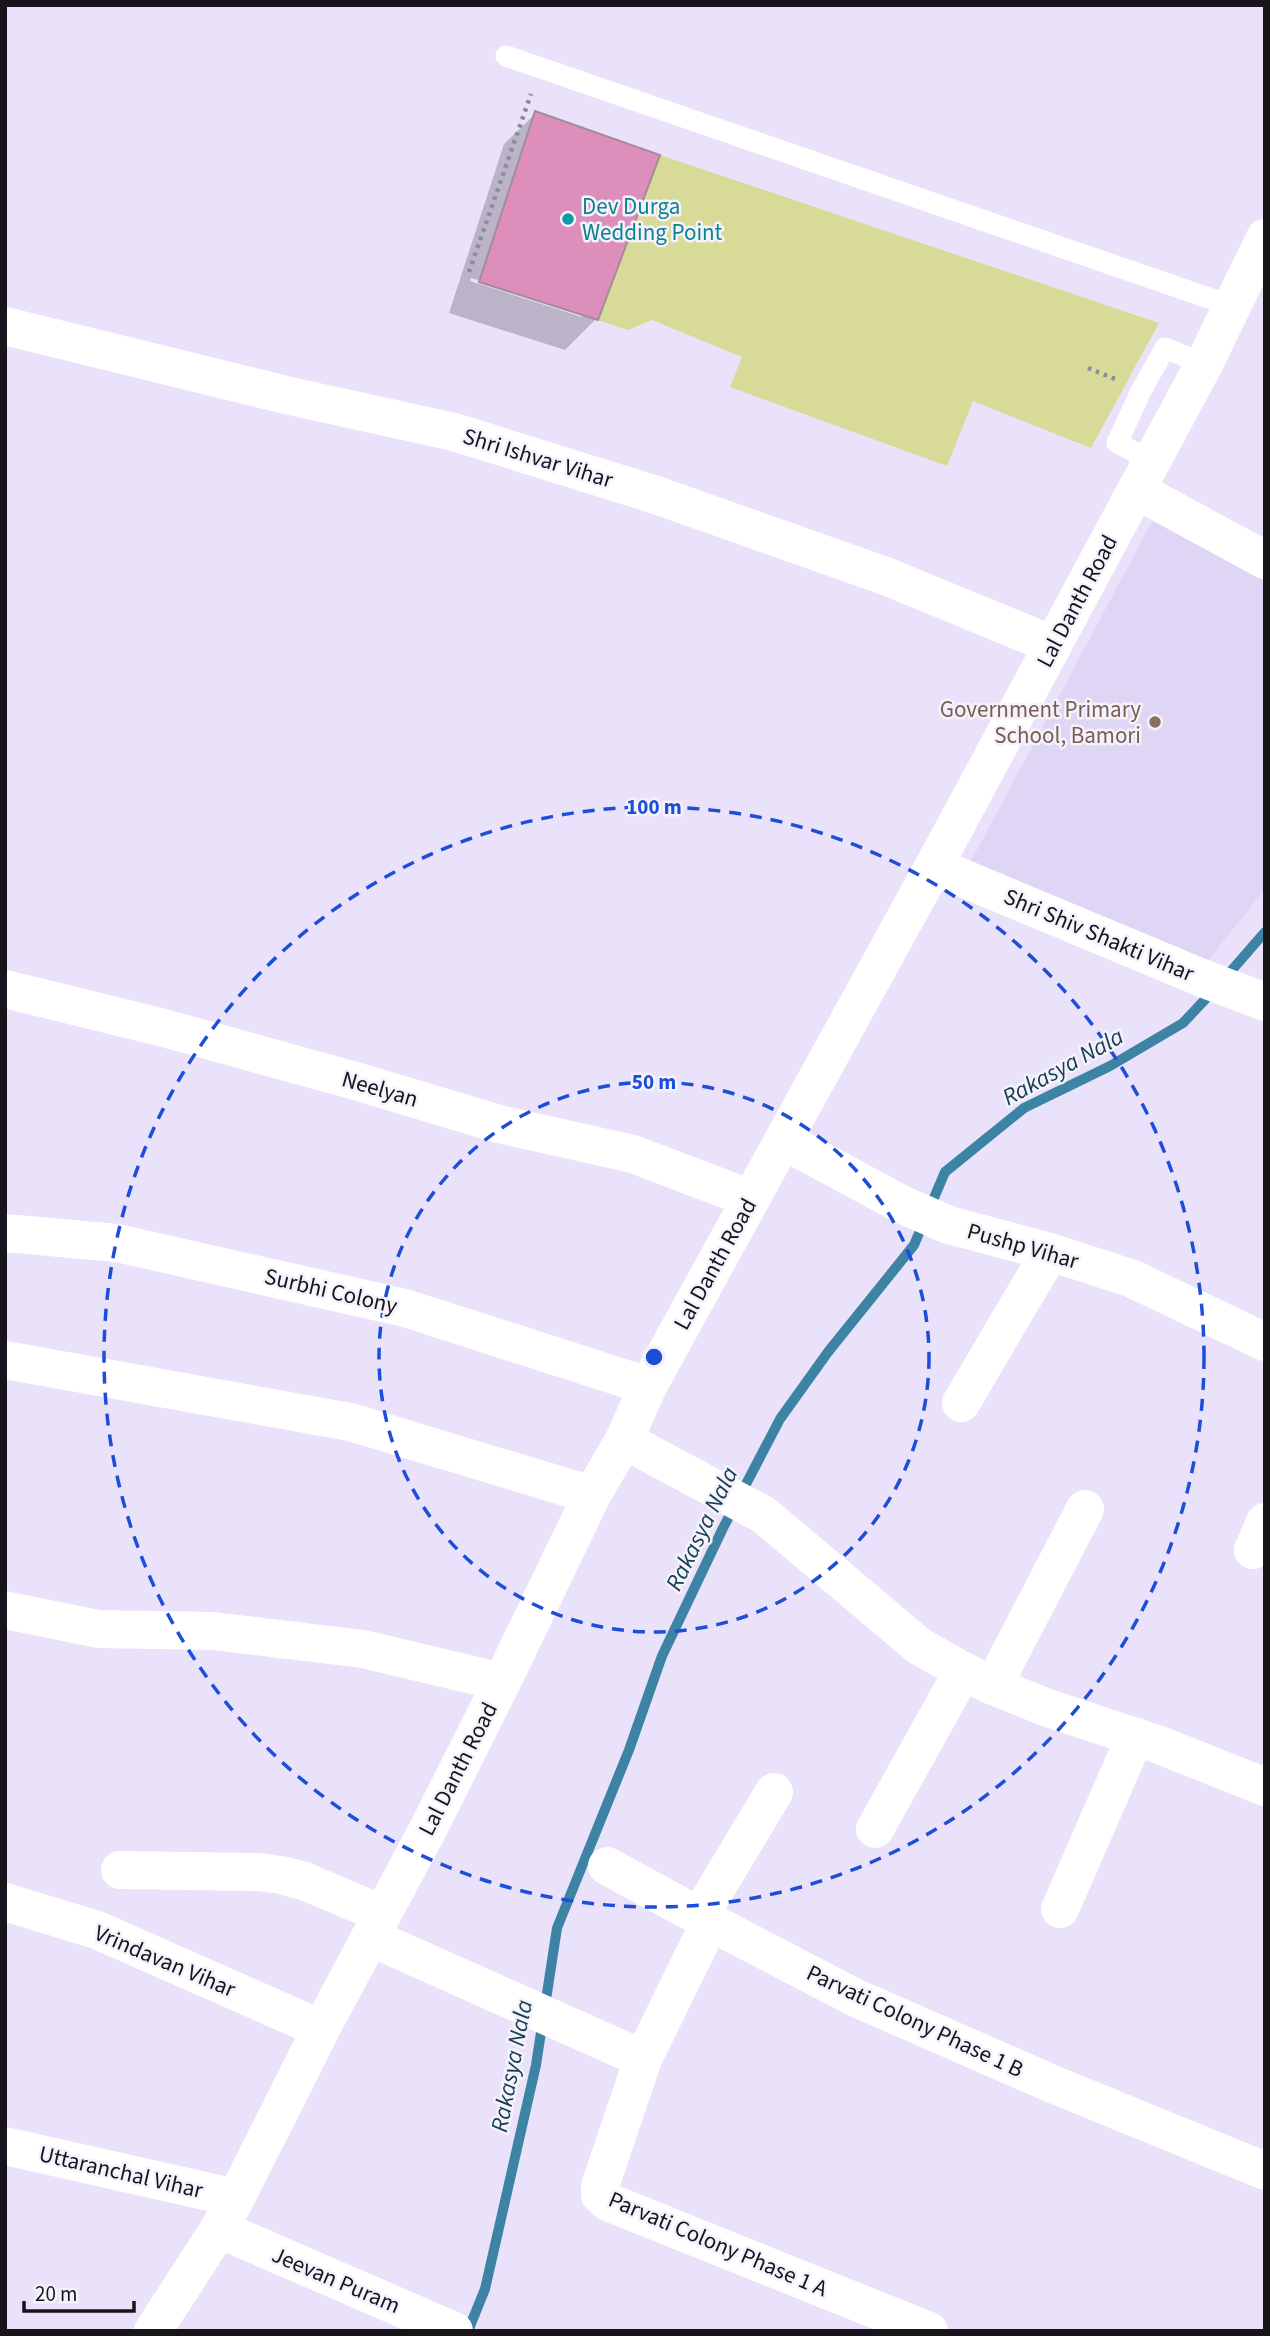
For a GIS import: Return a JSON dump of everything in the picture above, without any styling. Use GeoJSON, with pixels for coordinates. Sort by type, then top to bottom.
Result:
{"type":"FeatureCollection","features":[{"type":"Feature","properties":{"kind":"street","name":"Lal Danth Road"},"geometry":{"type":"LineString","coordinates":[[153,2331],[227,2213],[502,1682],[592,1495],[624,1440],[648,1386],[785,1141],[1144,476],[1204,364],[1265,238]]}},
{"type":"Feature","properties":{"kind":"street","name":"Shri Ishvar Vihar"},"geometry":{"type":"LineString","coordinates":[[5,326],[290,396],[454,432],[656,495],[888,577],[1053,645]]}},
{"type":"Feature","properties":{"kind":"street"},"geometry":{"type":"LineString","coordinates":[[1144,476],[1265,561]]}},
{"type":"Feature","properties":{"kind":"street","name":"Shri Shiv Shakti Vihar"},"geometry":{"type":"LineString","coordinates":[[934,866],[1265,1002]]}},
{"type":"Feature","properties":{"kind":"street","name":"Neelyan"},"geometry":{"type":"LineString","coordinates":[[5,989],[160,1027],[499,1124],[633,1154],[751,1199]]}},
{"type":"Feature","properties":{"kind":"street","name":"Pushp Vihar"},"geometry":{"type":"LineString","coordinates":[[785,1141],[903,1205],[948,1225],[1050,1252],[1133,1279],[1265,1342]]}},
{"type":"Feature","properties":{"kind":"street","name":"Surbhi Colony"},"geometry":{"type":"LineString","coordinates":[[5,1233],[117,1243],[405,1308],[648,1386]]}},
{"type":"Feature","properties":{"kind":"street"},"geometry":{"type":"LineString","coordinates":[[961,1403],[1050,1252]]}},
{"type":"Feature","properties":{"kind":"street"},"geometry":{"type":"LineString","coordinates":[[5,1360],[350,1422],[592,1495]]}},
{"type":"Feature","properties":{"kind":"street"},"geometry":{"type":"LineString","coordinates":[[624,1440],[764,1515],[919,1646],[978,1679],[1045,1707],[1135,1737],[1265,1787]]}},
{"type":"Feature","properties":{"kind":"street"},"geometry":{"type":"LineString","coordinates":[[875,1829],[978,1679],[1085,1509]]}},
{"type":"Feature","properties":{"kind":"street"},"geometry":{"type":"LineString","coordinates":[[5,1610],[98,1629],[213,1631],[363,1648],[502,1682]]}},
{"type":"Feature","properties":{"kind":"street"},"geometry":{"type":"LineString","coordinates":[[1060,1909],[1135,1737]]}},
{"type":"Feature","properties":{"kind":"street"},"geometry":{"type":"LineString","coordinates":[[120,1870],[259,1872],[304,1881],[376,1926],[519,2003],[643,2059],[705,1919],[774,1792]]}},
{"type":"Feature","properties":{"kind":"street","name":"Parvati Colony Phase 1 B"},"geometry":{"type":"LineString","coordinates":[[607,1866],[856,1998],[1050,2083],[1265,2171]]}},
{"type":"Feature","properties":{"kind":"street","name":"Vrindavan Vihar"},"geometry":{"type":"LineString","coordinates":[[5,1902],[97,1930],[321,2029]]}},
{"type":"Feature","properties":{"kind":"street","name":"Parvati Colony Phase 1 A"},"geometry":{"type":"LineString","coordinates":[[643,2059],[600,2186],[600,2195],[608,2202],[929,2331]]}},
{"type":"Feature","properties":{"kind":"street","name":"Uttaranchal Vihar"},"geometry":{"type":"LineString","coordinates":[[5,2146],[227,2213]]}},
{"type":"Feature","properties":{"kind":"street","name":"Jeevan Puram"},"geometry":{"type":"LineString","coordinates":[[227,2213],[448,2328]]}},
{"type":"Feature","properties":{"kind":"lane"},"geometry":{"type":"LineString","coordinates":[[506,56],[1232,306]]}},
{"type":"Feature","properties":{"kind":"path"},"geometry":{"type":"LineString","coordinates":[[469,272],[540,67]]}},
{"type":"Feature","properties":{"kind":"shaded area","name":"Government Primary School, Bamori"},"geometry":{"type":"Polygon","coordinates":[[[1154,518],[1265,580],[1265,889],[1206,963],[969,865],[1154,518]]]}},
{"type":"Feature","properties":{"kind":"green space"},"geometry":{"type":"Polygon","coordinates":[[[660,155],[1159,323],[1091,448],[973,401],[947,466],[730,387],[742,357],[652,320],[628,330],[598,320],[660,155]]]}},
{"type":"Feature","properties":{"kind":"building","name":"Dev Durga Wedding Point"},"geometry":{"type":"Polygon","coordinates":[[[535,111],[660,155],[598,320],[479,282],[535,111]]]}},
{"type":"Feature","properties":{"kind":"waterway","name":"Rakasya Nala"},"geometry":{"type":"LineString","coordinates":[[1225,978],[1265,932]]}},
{"type":"Feature","properties":{"kind":"waterway","name":"Rakasya Nala"},"geometry":{"type":"LineString","coordinates":[[468,2331],[485,2289],[536,2065],[557,1928],[629,1750],[662,1656],[723,1528],[780,1419],[828,1352],[914,1245],[945,1172],[1024,1108],[1110,1066],[1183,1023],[1214,990]]}},
{"type":"Feature","properties":{"kind":"place","name":"Dev Durga Wedding Point"},"geometry":{"type":"Point","coordinates":[568,219]}},
{"type":"Feature","properties":{"kind":"place","name":"Government Primary School, Bamori"},"geometry":{"type":"Point","coordinates":[1155,722]}}]}
